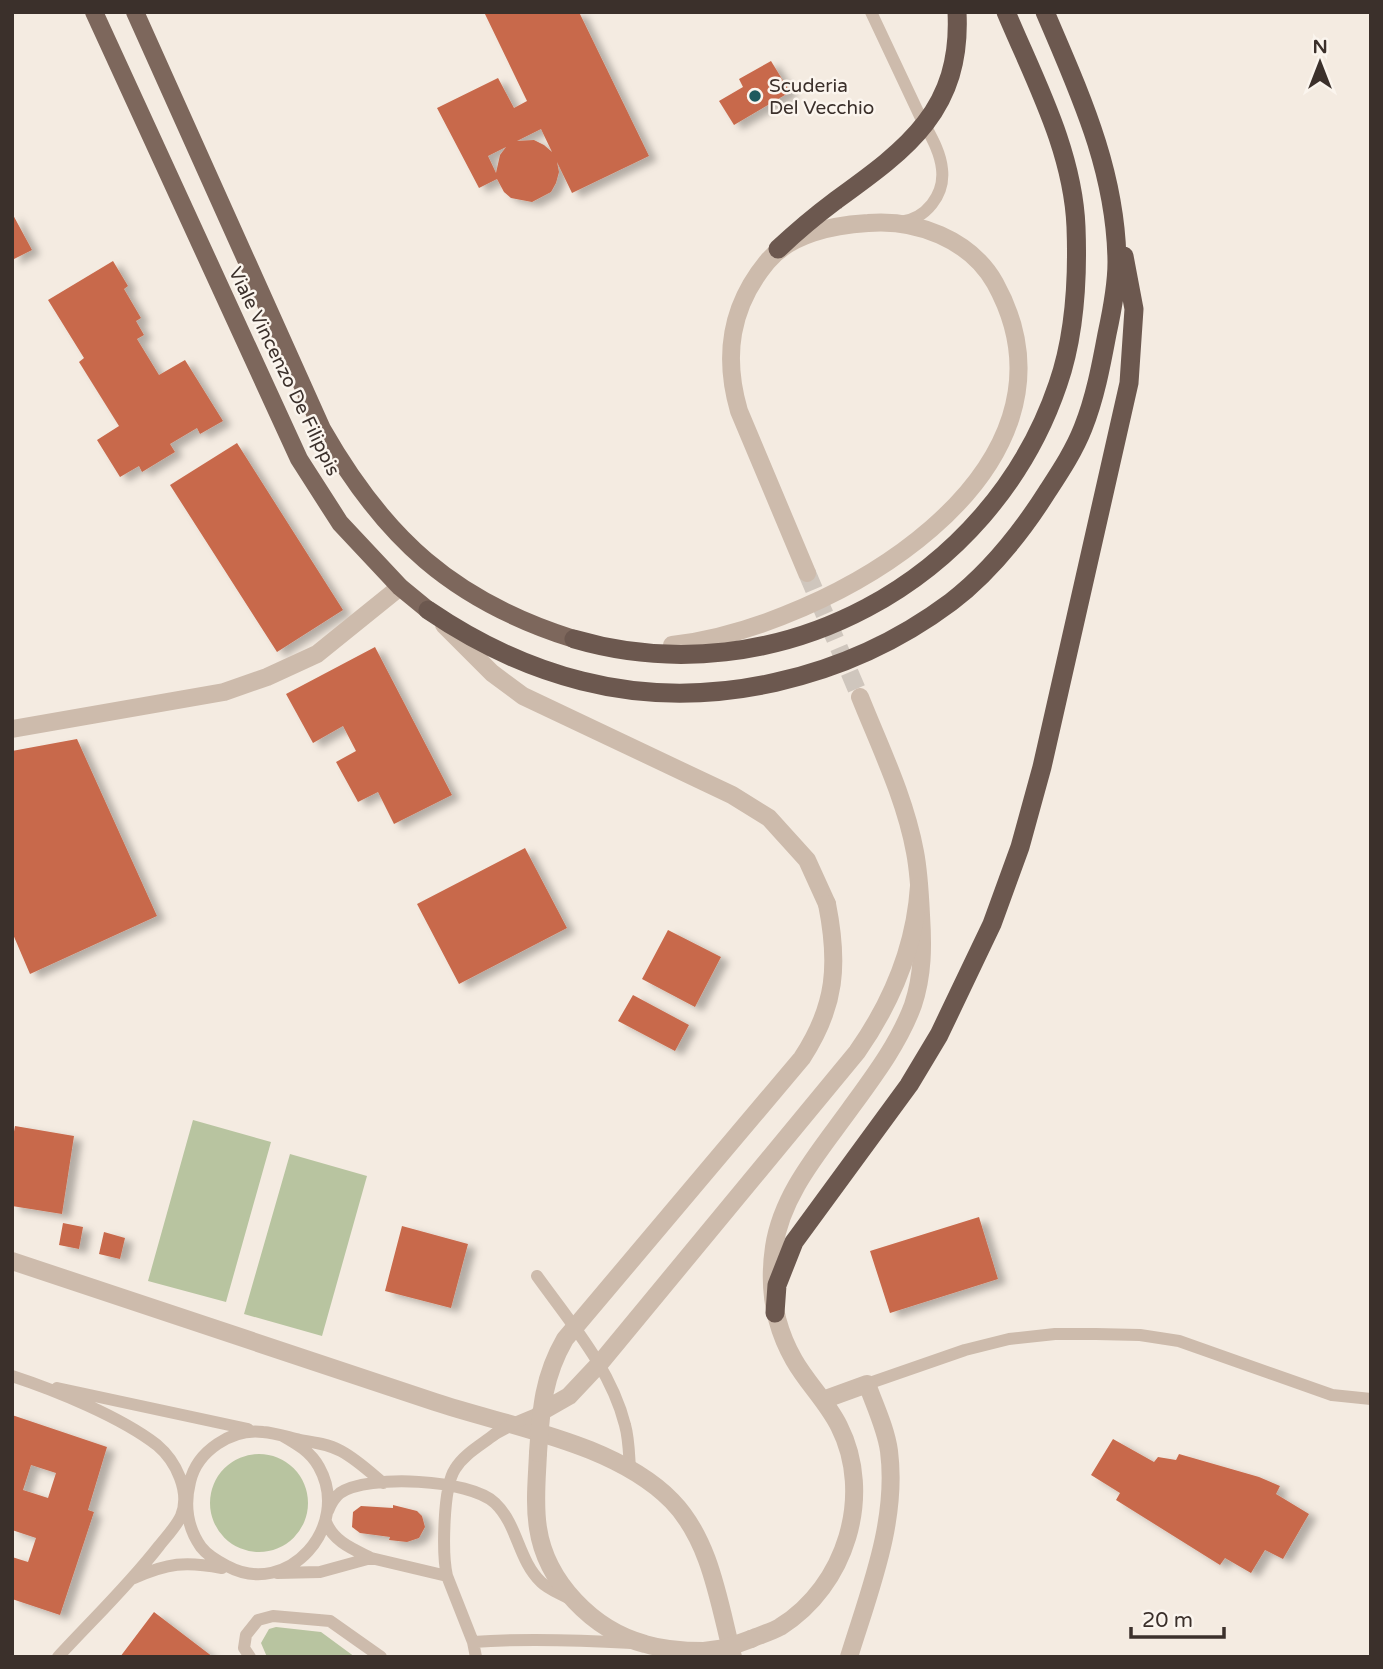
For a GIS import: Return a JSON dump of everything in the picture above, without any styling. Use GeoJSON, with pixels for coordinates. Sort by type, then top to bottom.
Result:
{"type":"FeatureCollection","features":[{"type":"Feature","properties":{"kind":"highway"},"geometry":{"type":"LineString","coordinates":[[778,249],[809,220],[892,160],[925,125],[949,82],[958,36],[957,12]]}},
{"type":"Feature","properties":{"kind":"highway","name":"Viale Vincenzo De Filippis"},"geometry":{"type":"LineString","coordinates":[[574,639],[623,651],[697,655],[761,645],[820,630],[859,613],[931,568],[966,536],[992,506],[1021,463],[1043,422],[1059,383],[1076,288],[1076,225],[1066,161],[1006,12]]}},
{"type":"Feature","properties":{"kind":"highway","name":"Viale Vincenzo De Filippis"},"geometry":{"type":"LineString","coordinates":[[428,610],[464,634],[538,668],[583,681],[631,689],[680,692],[729,690],[782,681],[832,667],[870,650],[915,626],[952,601],[984,572],[1014,539],[1061,470],[1082,429],[1097,386],[1112,307],[1117,263],[1112,200],[1103,160],[1087,110],[1045,12]]}},
{"type":"Feature","properties":{"kind":"highway"},"geometry":{"type":"LineString","coordinates":[[775,1312],[777,1285],[794,1242],[909,1085],[939,1035],[992,924],[1020,847],[1042,767],[1129,383],[1134,309],[1112,200]]}},
{"type":"Feature","properties":{"kind":"main road","name":"Viale Vincenzo De Filippis"},"geometry":{"type":"LineString","coordinates":[[94,12],[299,459],[340,523],[400,587],[428,610]]}},
{"type":"Feature","properties":{"kind":"main road","name":"Viale Vincenzo De Filippis"},"geometry":{"type":"LineString","coordinates":[[135,12],[322,429],[343,466],[384,521],[408,547],[450,581],[513,616],[541,629],[574,639]]}},
{"type":"Feature","properties":{"kind":"street"},"geometry":{"type":"LineString","coordinates":[[574,639],[627,646],[664,646],[726,636],[763,624],[865,578],[914,544],[966,493],[991,459],[1004,436],[1013,410],[1018,390],[1017,341],[1010,314],[989,273],[971,254],[950,239],[925,229],[897,223],[854,224],[824,230],[796,240],[778,249],[748,288],[738,310],[730,360],[732,386],[739,411],[807,573]]}},
{"type":"Feature","properties":{"kind":"street"},"geometry":{"type":"LineString","coordinates":[[12,729],[123,712],[224,692],[267,677],[317,654],[400,587]]}},
{"type":"Feature","properties":{"kind":"street"},"geometry":{"type":"LineString","coordinates":[[428,610],[492,673],[523,696],[732,795],[769,818],[807,860],[827,904],[833,934],[834,976],[824,1018],[814,1039],[802,1058],[565,1339],[553,1360],[546,1382],[541,1412],[536,1507],[538,1531],[546,1556],[562,1586],[577,1604],[604,1626],[642,1644],[673,1651],[726,1648],[779,1627],[801,1610],[831,1575],[854,1510],[847,1444],[823,1400],[794,1361],[775,1312],[771,1293],[774,1244],[790,1196],[900,1034],[920,979],[923,947],[916,855],[899,793],[859,697]]}},
{"type":"Feature","properties":{"kind":"street"},"geometry":{"type":"LineString","coordinates":[[541,1412],[569,1396],[601,1362],[878,1023],[897,980],[913,933],[919,886]]}},
{"type":"Feature","properties":{"kind":"street"},"geometry":{"type":"LineString","coordinates":[[12,1261],[619,1461],[673,1502],[694,1530],[710,1567],[733,1657]]}},
{"type":"Feature","properties":{"kind":"street"},"geometry":{"type":"LineString","coordinates":[[823,1400],[867,1384],[889,1451],[889,1493],[883,1541],[849,1657]]}},
{"type":"Feature","properties":{"kind":"lane"},"geometry":{"type":"LineString","coordinates":[[871,12],[925,125],[942,170],[942,183],[937,195],[922,215],[897,223]]}},
{"type":"Feature","properties":{"kind":"lane"},"geometry":{"type":"LineString","coordinates":[[537,1276],[584,1339],[611,1387],[625,1426],[630,1469]]}},
{"type":"Feature","properties":{"kind":"lane"},"geometry":{"type":"LineString","coordinates":[[867,1384],[965,1350],[1009,1339],[1055,1334],[1140,1335],[1179,1342],[1332,1395],[1371,1399]]}},
{"type":"Feature","properties":{"kind":"lane"},"geometry":{"type":"LineString","coordinates":[[12,1376],[124,1424],[159,1446],[181,1480],[193,1533],[214,1560],[233,1570]]}},
{"type":"Feature","properties":{"kind":"lane"},"geometry":{"type":"LineString","coordinates":[[33,1383],[330,1446],[383,1483]]}},
{"type":"Feature","properties":{"kind":"lane"},"geometry":{"type":"LineString","coordinates":[[476,1657],[473,1642],[447,1576],[443,1546],[452,1472],[463,1458],[495,1434],[541,1412]]}},
{"type":"Feature","properties":{"kind":"lane"},"geometry":{"type":"LineString","coordinates":[[58,1657],[134,1578],[181,1517],[191,1476],[202,1457],[219,1442],[239,1433],[261,1432]]}},
{"type":"Feature","properties":{"kind":"lane"},"geometry":{"type":"LineString","coordinates":[[283,1436],[303,1448],[318,1466],[327,1487],[330,1533],[340,1542],[371,1558],[447,1576]]}},
{"type":"Feature","properties":{"kind":"lane"},"geometry":{"type":"LineString","coordinates":[[252,1574],[276,1572],[299,1561],[316,1544],[332,1501],[348,1489],[383,1483],[449,1485],[469,1488],[494,1502],[512,1527],[523,1556],[542,1583],[577,1604]]}},
{"type":"Feature","properties":{"kind":"lane"},"geometry":{"type":"LineString","coordinates":[[134,1578],[175,1563],[194,1563],[252,1574],[320,1572],[371,1558]]}},
{"type":"Feature","properties":{"kind":"lane"},"geometry":{"type":"LineString","coordinates":[[250,1657],[244,1648],[246,1635],[258,1620],[273,1616],[330,1621],[381,1657]]}},
{"type":"Feature","properties":{"kind":"lane"},"geometry":{"type":"LineString","coordinates":[[473,1642],[561,1640],[642,1644]]}},
{"type":"Feature","properties":{"kind":"green space"},"geometry":{"type":"Polygon","coordinates":[[[193,1120],[271,1142],[226,1302],[148,1281],[193,1120]]]}},
{"type":"Feature","properties":{"kind":"green space"},"geometry":{"type":"Polygon","coordinates":[[[290,1154],[367,1176],[322,1336],[244,1314],[290,1154]]]}},
{"type":"Feature","properties":{"kind":"green space"},"geometry":{"type":"Polygon","coordinates":[[[259,1454],[278,1458],[293,1469],[304,1484],[308,1503],[304,1522],[293,1537],[278,1548],[259,1552],[240,1548],[225,1537],[214,1522],[210,1503],[214,1484],[225,1469],[240,1458],[259,1454]]]}},
{"type":"Feature","properties":{"kind":"green space"},"geometry":{"type":"Polygon","coordinates":[[[276,1627],[321,1632],[355,1657],[267,1657],[261,1643],[269,1629],[276,1627]]]}},
{"type":"Feature","properties":{"kind":"building"},"geometry":{"type":"Polygon","coordinates":[[[484,12],[579,12],[649,156],[572,193],[557,162],[559,172],[551,192],[532,202],[511,198],[497,179],[479,188],[437,108],[498,78],[514,108],[527,101],[484,12]],[[541,129],[517,141],[534,140],[552,152],[541,129]],[[506,147],[488,156],[496,173],[500,155],[506,147]]]}},
{"type":"Feature","properties":{"kind":"building","name":"Scuderia Del Vecchio"},"geometry":{"type":"Polygon","coordinates":[[[771,61],[790,92],[734,125],[719,101],[743,87],[739,79],[771,61]]]}},
{"type":"Feature","properties":{"kind":"building"},"geometry":{"type":"Polygon","coordinates":[[[12,213],[32,250],[12,260],[12,213]]]}},
{"type":"Feature","properties":{"kind":"building"},"geometry":{"type":"Polygon","coordinates":[[[113,261],[128,286],[124,289],[141,318],[136,321],[144,335],[137,339],[159,375],[185,360],[223,421],[200,434],[197,428],[170,444],[175,452],[142,472],[139,466],[120,477],[97,440],[119,426],[79,362],[84,358],[48,300],[113,261]]]}},
{"type":"Feature","properties":{"kind":"building"},"geometry":{"type":"Polygon","coordinates":[[[237,443],[343,610],[277,652],[170,485],[237,443]]]}},
{"type":"Feature","properties":{"kind":"building"},"geometry":{"type":"Polygon","coordinates":[[[375,647],[452,795],[394,824],[378,792],[358,802],[336,762],[356,751],[343,726],[313,743],[286,694],[375,647]]]}},
{"type":"Feature","properties":{"kind":"building"},"geometry":{"type":"Polygon","coordinates":[[[77,739],[157,916],[30,974],[12,932],[12,751],[77,739]]]}},
{"type":"Feature","properties":{"kind":"building"},"geometry":{"type":"Polygon","coordinates":[[[525,848],[567,928],[459,984],[417,904],[525,848]]]}},
{"type":"Feature","properties":{"kind":"building"},"geometry":{"type":"Polygon","coordinates":[[[668,930],[721,957],[695,1007],[642,979],[668,930]]]}},
{"type":"Feature","properties":{"kind":"building"},"geometry":{"type":"Polygon","coordinates":[[[633,995],[689,1025],[675,1051],[618,1021],[633,995]]]}},
{"type":"Feature","properties":{"kind":"building"},"geometry":{"type":"Polygon","coordinates":[[[15,1126],[74,1136],[62,1214],[12,1206],[12,1143],[15,1126]]]}},
{"type":"Feature","properties":{"kind":"building"},"geometry":{"type":"Polygon","coordinates":[[[979,1217],[998,1279],[890,1313],[870,1251],[979,1217]]]}},
{"type":"Feature","properties":{"kind":"building"},"geometry":{"type":"Polygon","coordinates":[[[63,1223],[83,1227],[79,1249],[59,1245],[63,1223]]]}},
{"type":"Feature","properties":{"kind":"building"},"geometry":{"type":"Polygon","coordinates":[[[402,1226],[468,1244],[451,1308],[385,1291],[402,1226]]]}},
{"type":"Feature","properties":{"kind":"building"},"geometry":{"type":"Polygon","coordinates":[[[104,1232],[125,1238],[120,1259],[99,1254],[104,1232]]]}},
{"type":"Feature","properties":{"kind":"building"},"geometry":{"type":"Polygon","coordinates":[[[12,1415],[107,1447],[88,1510],[94,1512],[60,1615],[12,1599],[12,1557],[28,1562],[36,1538],[12,1530],[12,1415]],[[31,1465],[23,1490],[48,1498],[56,1473],[31,1465]]]}},
{"type":"Feature","properties":{"kind":"building"},"geometry":{"type":"Polygon","coordinates":[[[1113,1439],[1154,1462],[1158,1457],[1176,1460],[1179,1454],[1259,1477],[1280,1486],[1276,1494],[1309,1514],[1283,1559],[1265,1550],[1251,1573],[1225,1558],[1220,1565],[1116,1500],[1120,1493],[1091,1475],[1113,1439]]]}},
{"type":"Feature","properties":{"kind":"building"},"geometry":{"type":"Polygon","coordinates":[[[393,1505],[417,1511],[422,1516],[425,1527],[419,1538],[407,1542],[389,1540],[390,1537],[360,1533],[352,1527],[353,1512],[361,1506],[393,1508],[393,1505]]]}},
{"type":"Feature","properties":{"kind":"building"},"geometry":{"type":"Polygon","coordinates":[[[154,1612],[213,1657],[120,1657],[154,1612]]]}},
{"type":"Feature","properties":{"kind":"tunnel"},"geometry":{"type":"LineString","coordinates":[[807,573],[860,697]]}},
{"type":"Feature","properties":{"kind":"place","name":"Scuderia Del Vecchio"},"geometry":{"type":"Point","coordinates":[755,96]}}]}
